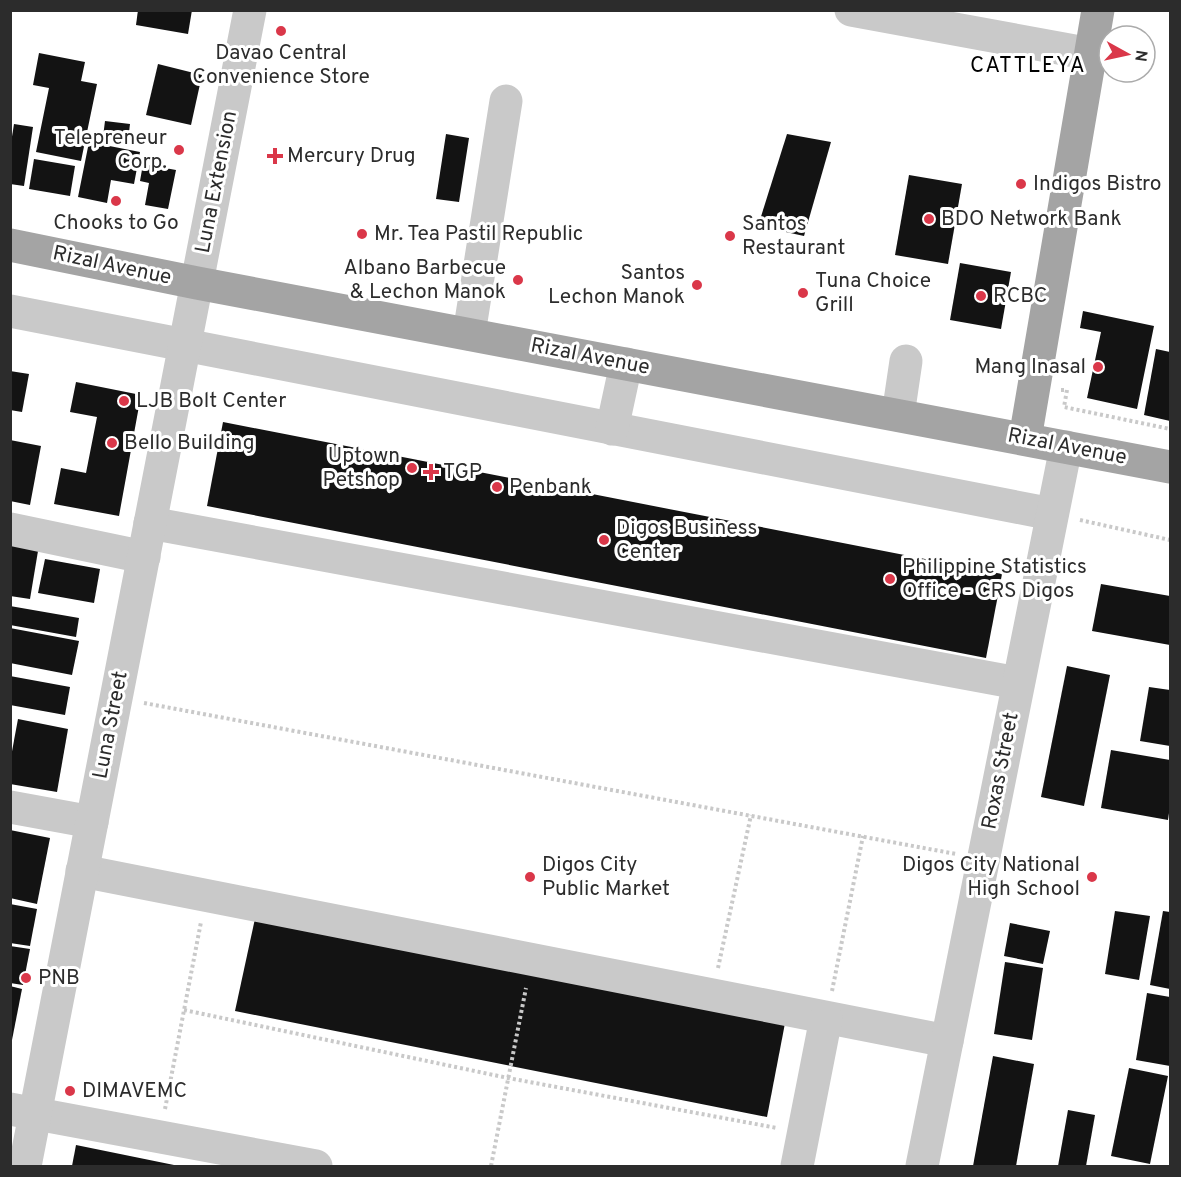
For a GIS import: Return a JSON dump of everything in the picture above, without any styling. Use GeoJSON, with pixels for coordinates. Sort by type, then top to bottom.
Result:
{"type":"FeatureCollection","features":[{"type":"Feature","properties":{"kind":"main road"},"geometry":{"type":"LineString","coordinates":[[1024,439],[1098,10]]}},
{"type":"Feature","properties":{"kind":"main road","name":"Rizal Avenue"},"geometry":{"type":"LineString","coordinates":[[10,245],[197,283],[1170,468]]}},
{"type":"Feature","properties":{"kind":"street","name":"Luna Extension"},"geometry":{"type":"LineString","coordinates":[[197,283],[250,10]]}},
{"type":"Feature","properties":{"kind":"street"},"geometry":{"type":"LineString","coordinates":[[851,10],[1091,54]]}},
{"type":"Feature","properties":{"kind":"street"},"geometry":{"type":"LineString","coordinates":[[469,334],[506,101]]}},
{"type":"Feature","properties":{"kind":"street","name":"Luna Street"},"geometry":{"type":"LineString","coordinates":[[24,1167],[23,1111],[82,871],[197,283]]}},
{"type":"Feature","properties":{"kind":"street"},"geometry":{"type":"LineString","coordinates":[[10,311],[1052,514]]}},
{"type":"Feature","properties":{"kind":"street"},"geometry":{"type":"LineString","coordinates":[[898,415],[906,361]]}},
{"type":"Feature","properties":{"kind":"street"},"geometry":{"type":"LineString","coordinates":[[612,429],[626,364]]}},
{"type":"Feature","properties":{"kind":"street","name":"Roxas Street"},"geometry":{"type":"LineString","coordinates":[[922,1167],[1066,447]]}},
{"type":"Feature","properties":{"kind":"street"},"geometry":{"type":"LineString","coordinates":[[150,522],[1018,683]]}},
{"type":"Feature","properties":{"kind":"street"},"geometry":{"type":"LineString","coordinates":[[10,529],[144,556]]}},
{"type":"Feature","properties":{"kind":"street"},"geometry":{"type":"LineString","coordinates":[[10,807],[92,822]]}},
{"type":"Feature","properties":{"kind":"street"},"geometry":{"type":"LineString","coordinates":[[82,871],[946,1041]]}},
{"type":"Feature","properties":{"kind":"street"},"geometry":{"type":"LineString","coordinates":[[797,1167],[826,1018]]}},
{"type":"Feature","properties":{"kind":"street"},"geometry":{"type":"LineString","coordinates":[[23,1111],[316,1167]]}},
{"type":"Feature","properties":{"kind":"path"},"geometry":{"type":"LineString","coordinates":[[1034,386],[1067,390],[1064,407],[1170,429]]}},
{"type":"Feature","properties":{"kind":"path"},"geometry":{"type":"LineString","coordinates":[[1052,514],[1170,540]]}},
{"type":"Feature","properties":{"kind":"path"},"geometry":{"type":"LineString","coordinates":[[117,698],[983,860]]}},
{"type":"Feature","properties":{"kind":"path"},"geometry":{"type":"LineString","coordinates":[[713,995],[751,815]]}},
{"type":"Feature","properties":{"kind":"path"},"geometry":{"type":"LineString","coordinates":[[826,1018],[863,837]]}},
{"type":"Feature","properties":{"kind":"path"},"geometry":{"type":"LineString","coordinates":[[159,1136],[206,894]]}},
{"type":"Feature","properties":{"kind":"path"},"geometry":{"type":"LineString","coordinates":[[491,1167],[531,959]]}},
{"type":"Feature","properties":{"kind":"path"},"geometry":{"type":"LineString","coordinates":[[184,1010],[508,1078],[803,1133]]}},
{"type":"Feature","properties":{"kind":"building"},"geometry":{"type":"Polygon","coordinates":[[[138,10],[192,10],[188,34],[136,25],[138,10]]]}},
{"type":"Feature","properties":{"kind":"building"},"geometry":{"type":"Polygon","coordinates":[[[39,53],[85,62],[81,81],[97,84],[81,161],[36,152],[49,88],[33,85],[39,53]]]}},
{"type":"Feature","properties":{"kind":"building"},"geometry":{"type":"Polygon","coordinates":[[[158,64],[202,75],[191,125],[146,115],[158,64]]]}},
{"type":"Feature","properties":{"kind":"building"},"geometry":{"type":"Polygon","coordinates":[[[105,121],[130,124],[128,141],[103,137],[105,121]]]}},
{"type":"Feature","properties":{"kind":"building"},"geometry":{"type":"Polygon","coordinates":[[[14,124],[33,127],[24,186],[10,184],[10,149],[14,124]]]}},
{"type":"Feature","properties":{"kind":"building"},"geometry":{"type":"Polygon","coordinates":[[[446,134],[469,138],[459,202],[436,199],[446,134]]]}},
{"type":"Feature","properties":{"kind":"building"},"geometry":{"type":"Polygon","coordinates":[[[787,134],[831,142],[804,236],[758,226],[787,134]]]}},
{"type":"Feature","properties":{"kind":"building"},"geometry":{"type":"Polygon","coordinates":[[[89,142],[140,152],[134,184],[111,180],[107,203],[78,197],[89,142]]]}},
{"type":"Feature","properties":{"kind":"building"},"geometry":{"type":"Polygon","coordinates":[[[34,159],[75,166],[70,196],[29,189],[34,159]]]}},
{"type":"Feature","properties":{"kind":"building"},"geometry":{"type":"Polygon","coordinates":[[[143,164],[176,170],[168,209],[145,205],[149,183],[140,181],[143,164]]]}},
{"type":"Feature","properties":{"kind":"building","name":"BDO Network Bank"},"geometry":{"type":"Polygon","coordinates":[[[909,175],[962,184],[948,264],[895,255],[909,175]]]}},
{"type":"Feature","properties":{"kind":"building","name":"RCBC"},"geometry":{"type":"Polygon","coordinates":[[[960,263],[1011,272],[1001,329],[950,320],[960,263]]]}},
{"type":"Feature","properties":{"kind":"building"},"geometry":{"type":"Polygon","coordinates":[[[1083,311],[1154,326],[1137,409],[1087,398],[1101,332],[1080,328],[1083,311]]]}},
{"type":"Feature","properties":{"kind":"building"},"geometry":{"type":"Polygon","coordinates":[[[1156,349],[1170,352],[1170,421],[1144,415],[1156,349]]]}},
{"type":"Feature","properties":{"kind":"building"},"geometry":{"type":"Polygon","coordinates":[[[10,371],[29,374],[22,412],[10,410],[10,371]]]}},
{"type":"Feature","properties":{"kind":"building","name":"Bello Building"},"geometry":{"type":"Polygon","coordinates":[[[76,382],[141,395],[119,516],[54,504],[61,468],[86,473],[97,417],[70,412],[76,382]]]}},
{"type":"Feature","properties":{"kind":"building","name":"Digos Business Center"},"geometry":{"type":"Polygon","coordinates":[[[223,422],[1002,574],[986,658],[207,506],[223,422]]]}},
{"type":"Feature","properties":{"kind":"building"},"geometry":{"type":"Polygon","coordinates":[[[10,440],[41,446],[30,505],[10,501],[10,440]]]}},
{"type":"Feature","properties":{"kind":"building"},"geometry":{"type":"Polygon","coordinates":[[[10,541],[39,545],[30,599],[10,596],[10,541]]]}},
{"type":"Feature","properties":{"kind":"building"},"geometry":{"type":"Polygon","coordinates":[[[45,559],[100,569],[94,603],[38,593],[45,559]]]}},
{"type":"Feature","properties":{"kind":"building"},"geometry":{"type":"Polygon","coordinates":[[[1101,584],[1170,596],[1170,645],[1092,631],[1101,584]]]}},
{"type":"Feature","properties":{"kind":"building"},"geometry":{"type":"Polygon","coordinates":[[[10,606],[79,618],[76,637],[10,625],[10,606]]]}},
{"type":"Feature","properties":{"kind":"building"},"geometry":{"type":"Polygon","coordinates":[[[10,628],[79,641],[72,675],[10,663],[10,628]]]}},
{"type":"Feature","properties":{"kind":"building"},"geometry":{"type":"Polygon","coordinates":[[[1067,666],[1110,675],[1084,806],[1041,797],[1067,666]]]}},
{"type":"Feature","properties":{"kind":"building"},"geometry":{"type":"Polygon","coordinates":[[[10,676],[70,687],[65,715],[10,705],[10,676]]]}},
{"type":"Feature","properties":{"kind":"building"},"geometry":{"type":"Polygon","coordinates":[[[1149,687],[1170,690],[1170,746],[1140,741],[1149,687]]]}},
{"type":"Feature","properties":{"kind":"building"},"geometry":{"type":"Polygon","coordinates":[[[18,719],[68,729],[57,792],[10,784],[10,762],[18,719]]]}},
{"type":"Feature","properties":{"kind":"building"},"geometry":{"type":"Polygon","coordinates":[[[1111,750],[1170,760],[1168,820],[1101,808],[1111,750]]]}},
{"type":"Feature","properties":{"kind":"building"},"geometry":{"type":"Polygon","coordinates":[[[10,830],[50,838],[37,904],[10,898],[10,830]]]}},
{"type":"Feature","properties":{"kind":"building"},"geometry":{"type":"Polygon","coordinates":[[[10,904],[37,909],[30,946],[10,943],[10,904]]]}},
{"type":"Feature","properties":{"kind":"building"},"geometry":{"type":"Polygon","coordinates":[[[1115,911],[1150,916],[1139,980],[1105,974],[1115,911]]]}},
{"type":"Feature","properties":{"kind":"building"},"geometry":{"type":"Polygon","coordinates":[[[1163,911],[1170,912],[1170,989],[1150,985],[1163,911]]]}},
{"type":"Feature","properties":{"kind":"building"},"geometry":{"type":"Polygon","coordinates":[[[256,914],[786,1018],[767,1117],[235,1011],[256,914]]]}},
{"type":"Feature","properties":{"kind":"building"},"geometry":{"type":"Polygon","coordinates":[[[1010,923],[1050,931],[1043,964],[1004,956],[1010,923]]]}},
{"type":"Feature","properties":{"kind":"building"},"geometry":{"type":"Polygon","coordinates":[[[10,946],[30,949],[23,985],[10,983],[10,946]]]}},
{"type":"Feature","properties":{"kind":"building"},"geometry":{"type":"Polygon","coordinates":[[[1005,962],[1043,968],[1032,1040],[994,1034],[1005,962]]]}},
{"type":"Feature","properties":{"kind":"building"},"geometry":{"type":"Polygon","coordinates":[[[10,986],[22,989],[12,1040],[10,1040],[10,986]]]}},
{"type":"Feature","properties":{"kind":"building"},"geometry":{"type":"Polygon","coordinates":[[[1147,993],[1170,997],[1170,1066],[1136,1060],[1147,993]]]}},
{"type":"Feature","properties":{"kind":"building"},"geometry":{"type":"Polygon","coordinates":[[[993,1056],[1034,1064],[1016,1166],[973,1166],[993,1056]]]}},
{"type":"Feature","properties":{"kind":"building"},"geometry":{"type":"Polygon","coordinates":[[[1129,1068],[1168,1076],[1150,1164],[1111,1156],[1129,1068]]]}},
{"type":"Feature","properties":{"kind":"building"},"geometry":{"type":"Polygon","coordinates":[[[1068,1110],[1095,1115],[1086,1166],[1058,1166],[1068,1110]]]}},
{"type":"Feature","properties":{"kind":"building"},"geometry":{"type":"Polygon","coordinates":[[[76,1145],[174,1165],[174,1166],[72,1166],[76,1145]]]}},
{"type":"Feature","properties":{"kind":"place","name":"Davao Central Convenience Store"},"geometry":{"type":"Point","coordinates":[281,31]}},
{"type":"Feature","properties":{"kind":"place","name":"Telepreneur Corp."},"geometry":{"type":"Point","coordinates":[179,150]}},
{"type":"Feature","properties":{"kind":"place","name":"Mercury Drug"},"geometry":{"type":"Point","coordinates":[275,156]}},
{"type":"Feature","properties":{"kind":"place","name":"Indigos Bistro"},"geometry":{"type":"Point","coordinates":[1021,184]}},
{"type":"Feature","properties":{"kind":"place","name":"Chooks to Go"},"geometry":{"type":"Point","coordinates":[116,201]}},
{"type":"Feature","properties":{"kind":"place","name":"BDO Network Bank"},"geometry":{"type":"Point","coordinates":[929,219]}},
{"type":"Feature","properties":{"kind":"place","name":"Mr. Tea Pastil Republic"},"geometry":{"type":"Point","coordinates":[362,234]}},
{"type":"Feature","properties":{"kind":"place","name":"Santos Restaurant"},"geometry":{"type":"Point","coordinates":[730,236]}},
{"type":"Feature","properties":{"kind":"place","name":"Albano Barbecue & Lechon Manok"},"geometry":{"type":"Point","coordinates":[518,280]}},
{"type":"Feature","properties":{"kind":"place","name":"Santos Lechon Manok"},"geometry":{"type":"Point","coordinates":[697,285]}},
{"type":"Feature","properties":{"kind":"place","name":"Tuna Choice Grill"},"geometry":{"type":"Point","coordinates":[803,293]}},
{"type":"Feature","properties":{"kind":"place","name":"RCBC"},"geometry":{"type":"Point","coordinates":[981,296]}},
{"type":"Feature","properties":{"kind":"place","name":"Mang Inasal"},"geometry":{"type":"Point","coordinates":[1098,367]}},
{"type":"Feature","properties":{"kind":"place","name":"LJB Bolt Center"},"geometry":{"type":"Point","coordinates":[124,401]}},
{"type":"Feature","properties":{"kind":"place","name":"Bello Building"},"geometry":{"type":"Point","coordinates":[112,443]}},
{"type":"Feature","properties":{"kind":"place","name":"Uptown Petshop"},"geometry":{"type":"Point","coordinates":[412,468]}},
{"type":"Feature","properties":{"kind":"place","name":"TGP"},"geometry":{"type":"Point","coordinates":[431,472]}},
{"type":"Feature","properties":{"kind":"place","name":"Penbank"},"geometry":{"type":"Point","coordinates":[497,487]}},
{"type":"Feature","properties":{"kind":"place","name":"Digos Business Center"},"geometry":{"type":"Point","coordinates":[604,540]}},
{"type":"Feature","properties":{"kind":"place","name":"Philippine Statistics Office - CRS Digos"},"geometry":{"type":"Point","coordinates":[890,579]}},
{"type":"Feature","properties":{"kind":"place","name":"Digos City Public Market"},"geometry":{"type":"Point","coordinates":[530,877]}},
{"type":"Feature","properties":{"kind":"place","name":"Digos City National High School"},"geometry":{"type":"Point","coordinates":[1092,877]}},
{"type":"Feature","properties":{"kind":"place","name":"PNB"},"geometry":{"type":"Point","coordinates":[26,978]}},
{"type":"Feature","properties":{"kind":"place","name":"DIMAVEMC"},"geometry":{"type":"Point","coordinates":[70,1091]}},
{"type":"Feature","properties":{"kind":"district","name":"CATTLEYA"},"geometry":{"type":"Point","coordinates":[1028,66]}}]}
